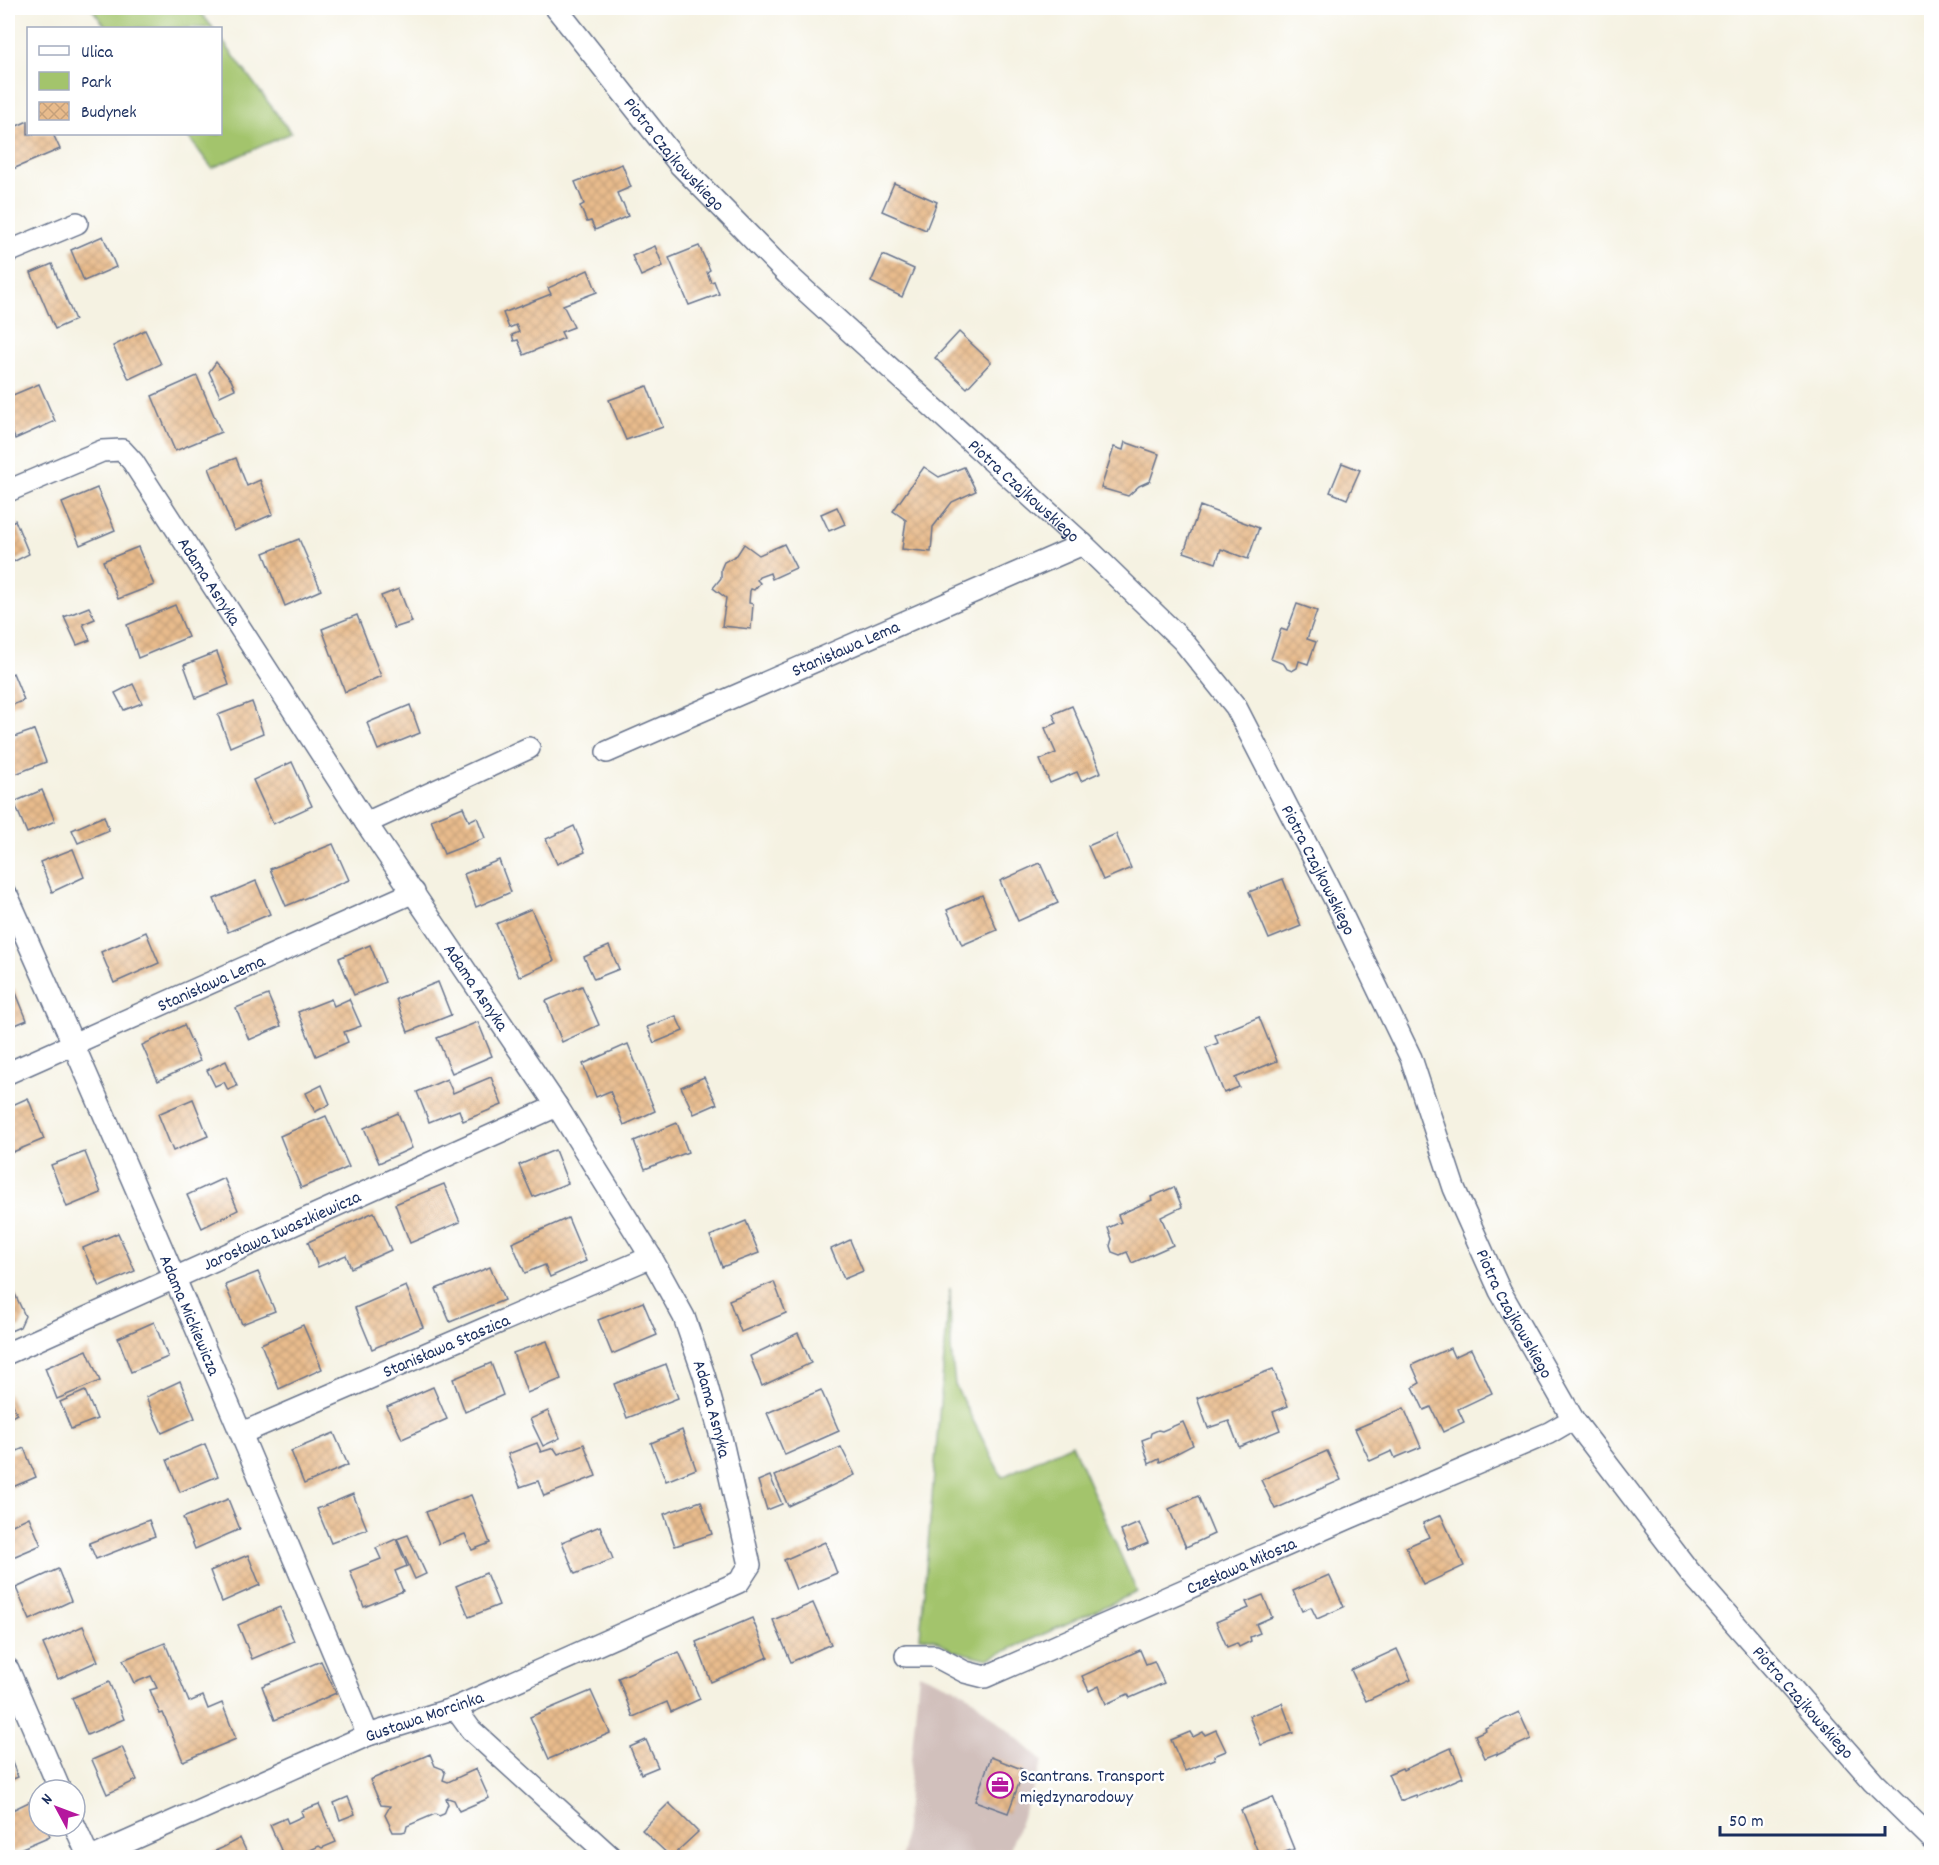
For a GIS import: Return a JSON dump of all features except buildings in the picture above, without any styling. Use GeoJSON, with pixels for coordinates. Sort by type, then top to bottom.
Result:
{"type":"FeatureCollection","features":[{"type":"Feature","properties":{"kind":"street","name":"Piotra Czajkowskiego"},"geometry":{"type":"LineString","coordinates":[[556,8],[680,165],[729,216],[787,274],[1083,544],[1183,641],[1236,707],[1335,900],[1411,1058],[1454,1188],[1500,1291],[1573,1419],[1689,1571],[1873,1781],[1932,1839]]}},
{"type":"Feature","properties":{"kind":"street"},"geometry":{"type":"LineString","coordinates":[[8,252],[77,223]]}},
{"type":"Feature","properties":{"kind":"street","name":"Adama Asnyka"},"geometry":{"type":"LineString","coordinates":[[8,491],[102,451],[122,450],[133,462],[366,823],[557,1106],[651,1257],[684,1317],[704,1375],[721,1437],[750,1564]]}},
{"type":"Feature","properties":{"kind":"street","name":"Stanisława Lema"},"geometry":{"type":"LineString","coordinates":[[607,752],[1083,544]]}},
{"type":"Feature","properties":{"kind":"street"},"geometry":{"type":"LineString","coordinates":[[366,823],[528,748]]}},
{"type":"Feature","properties":{"kind":"street","name":"Stanisława Lema"},"geometry":{"type":"LineString","coordinates":[[8,1073],[414,892]]}},
{"type":"Feature","properties":{"kind":"street","name":"Adama Mickiewicza"},"geometry":{"type":"LineString","coordinates":[[8,897],[242,1434],[368,1735]]}},
{"type":"Feature","properties":{"kind":"street","name":"Jarosława Iwaszkiewicza"},"geometry":{"type":"LineString","coordinates":[[8,1353],[557,1106]]}},
{"type":"Feature","properties":{"kind":"street","name":"Stanisława Staszica"},"geometry":{"type":"LineString","coordinates":[[242,1434],[651,1257]]}},
{"type":"Feature","properties":{"kind":"street","name":"Czesława Miłosza"},"geometry":{"type":"LineString","coordinates":[[906,1656],[935,1656],[965,1672],[985,1677],[1549,1433],[1573,1419]]}},
{"type":"Feature","properties":{"kind":"street","name":"Gustawa Morcinka"},"geometry":{"type":"LineString","coordinates":[[90,1857],[368,1735],[455,1708],[739,1582],[750,1564]]}},
{"type":"Feature","properties":{"kind":"street"},"geometry":{"type":"LineString","coordinates":[[8,1670],[55,1778]]}},
{"type":"Feature","properties":{"kind":"street"},"geometry":{"type":"LineString","coordinates":[[455,1708],[471,1730],[612,1857]]}},
{"type":"Feature","properties":{"kind":"street"},"geometry":{"type":"LineString","coordinates":[[81,1838],[90,1857]]}},
{"type":"Feature","properties":{"kind":"shaded area"},"geometry":{"type":"Polygon","coordinates":[[[919,1673],[966,1693],[1043,1761],[1007,1857],[902,1858],[919,1673]]]}},
{"type":"Feature","properties":{"kind":"green space"},"geometry":{"type":"Polygon","coordinates":[[[91,8],[197,8],[212,27],[106,27],[91,8]]]}},
{"type":"Feature","properties":{"kind":"green space"},"geometry":{"type":"Polygon","coordinates":[[[222,40],[291,133],[212,168],[187,135],[222,135],[222,40]]]}},
{"type":"Feature","properties":{"kind":"green space"},"geometry":{"type":"Polygon","coordinates":[[[950,1288],[951,1348],[955,1385],[1002,1477],[1072,1444],[1137,1592],[988,1659],[952,1650],[934,1639],[920,1637],[950,1288]]]}},
{"type":"Feature","properties":{"kind":"place","name":"Scantrans. Transport międzynarodowy"},"geometry":{"type":"Point","coordinates":[1000,1785]}}]}
